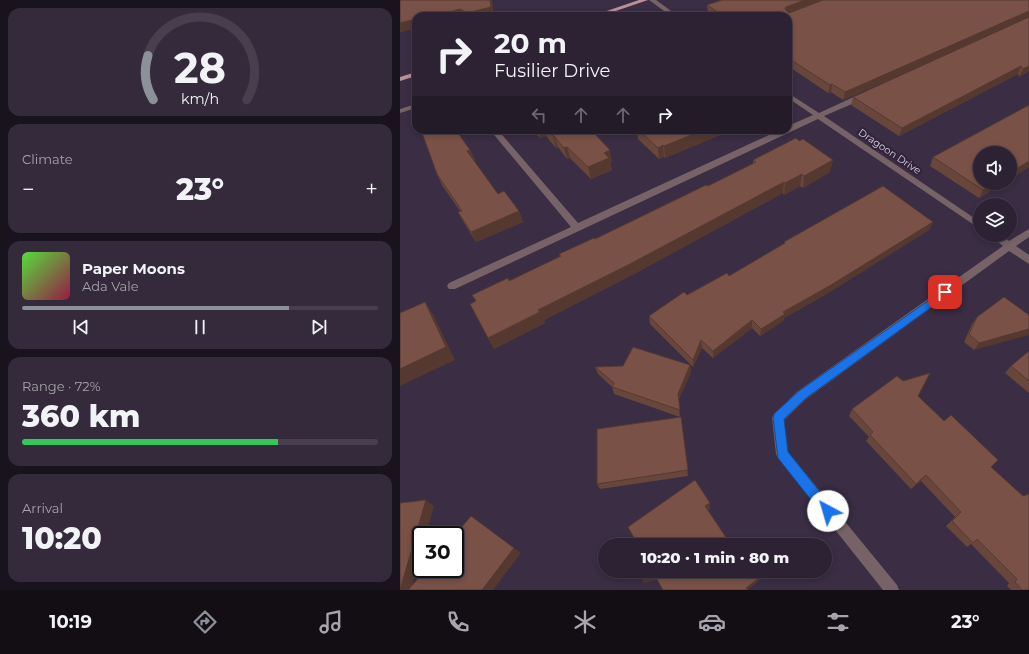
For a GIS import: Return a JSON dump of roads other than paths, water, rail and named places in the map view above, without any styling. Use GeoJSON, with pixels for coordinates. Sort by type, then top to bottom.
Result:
{"type":"FeatureCollection","features":[{"type":"Feature","properties":{"kind":"main road"},"geometry":{"type":"LineString","coordinates":[[608,12],[645,0]]}},
{"type":"Feature","properties":{"kind":"main road"},"geometry":{"type":"LineString","coordinates":[[400,79],[412,75]]}},
{"type":"Feature","properties":{"kind":"street"},"geometry":{"type":"LineString","coordinates":[[652,0],[669,12]]}},
{"type":"Feature","properties":{"kind":"street"},"geometry":{"type":"LineString","coordinates":[[792,128],[868,94]]}},
{"type":"Feature","properties":{"kind":"street","name":"Dragoon Drive"},"geometry":{"type":"LineString","coordinates":[[792,97],[973,221]]}},
{"type":"Feature","properties":{"kind":"street"},"geometry":{"type":"LineString","coordinates":[[400,111],[412,107]]}},
{"type":"Feature","properties":{"kind":"street"},"geometry":{"type":"LineString","coordinates":[[497,134],[576,227]]}},
{"type":"Feature","properties":{"kind":"street"},"geometry":{"type":"LineString","coordinates":[[452,286],[778,134]]}},
{"type":"Feature","properties":{"kind":"street"},"geometry":{"type":"LineString","coordinates":[[892,590],[782,454],[778,418],[802,394],[1029,232]]}},
{"type":"Feature","properties":{"kind":"street"},"geometry":{"type":"LineString","coordinates":[[1004,242],[1029,260]]}}]}
